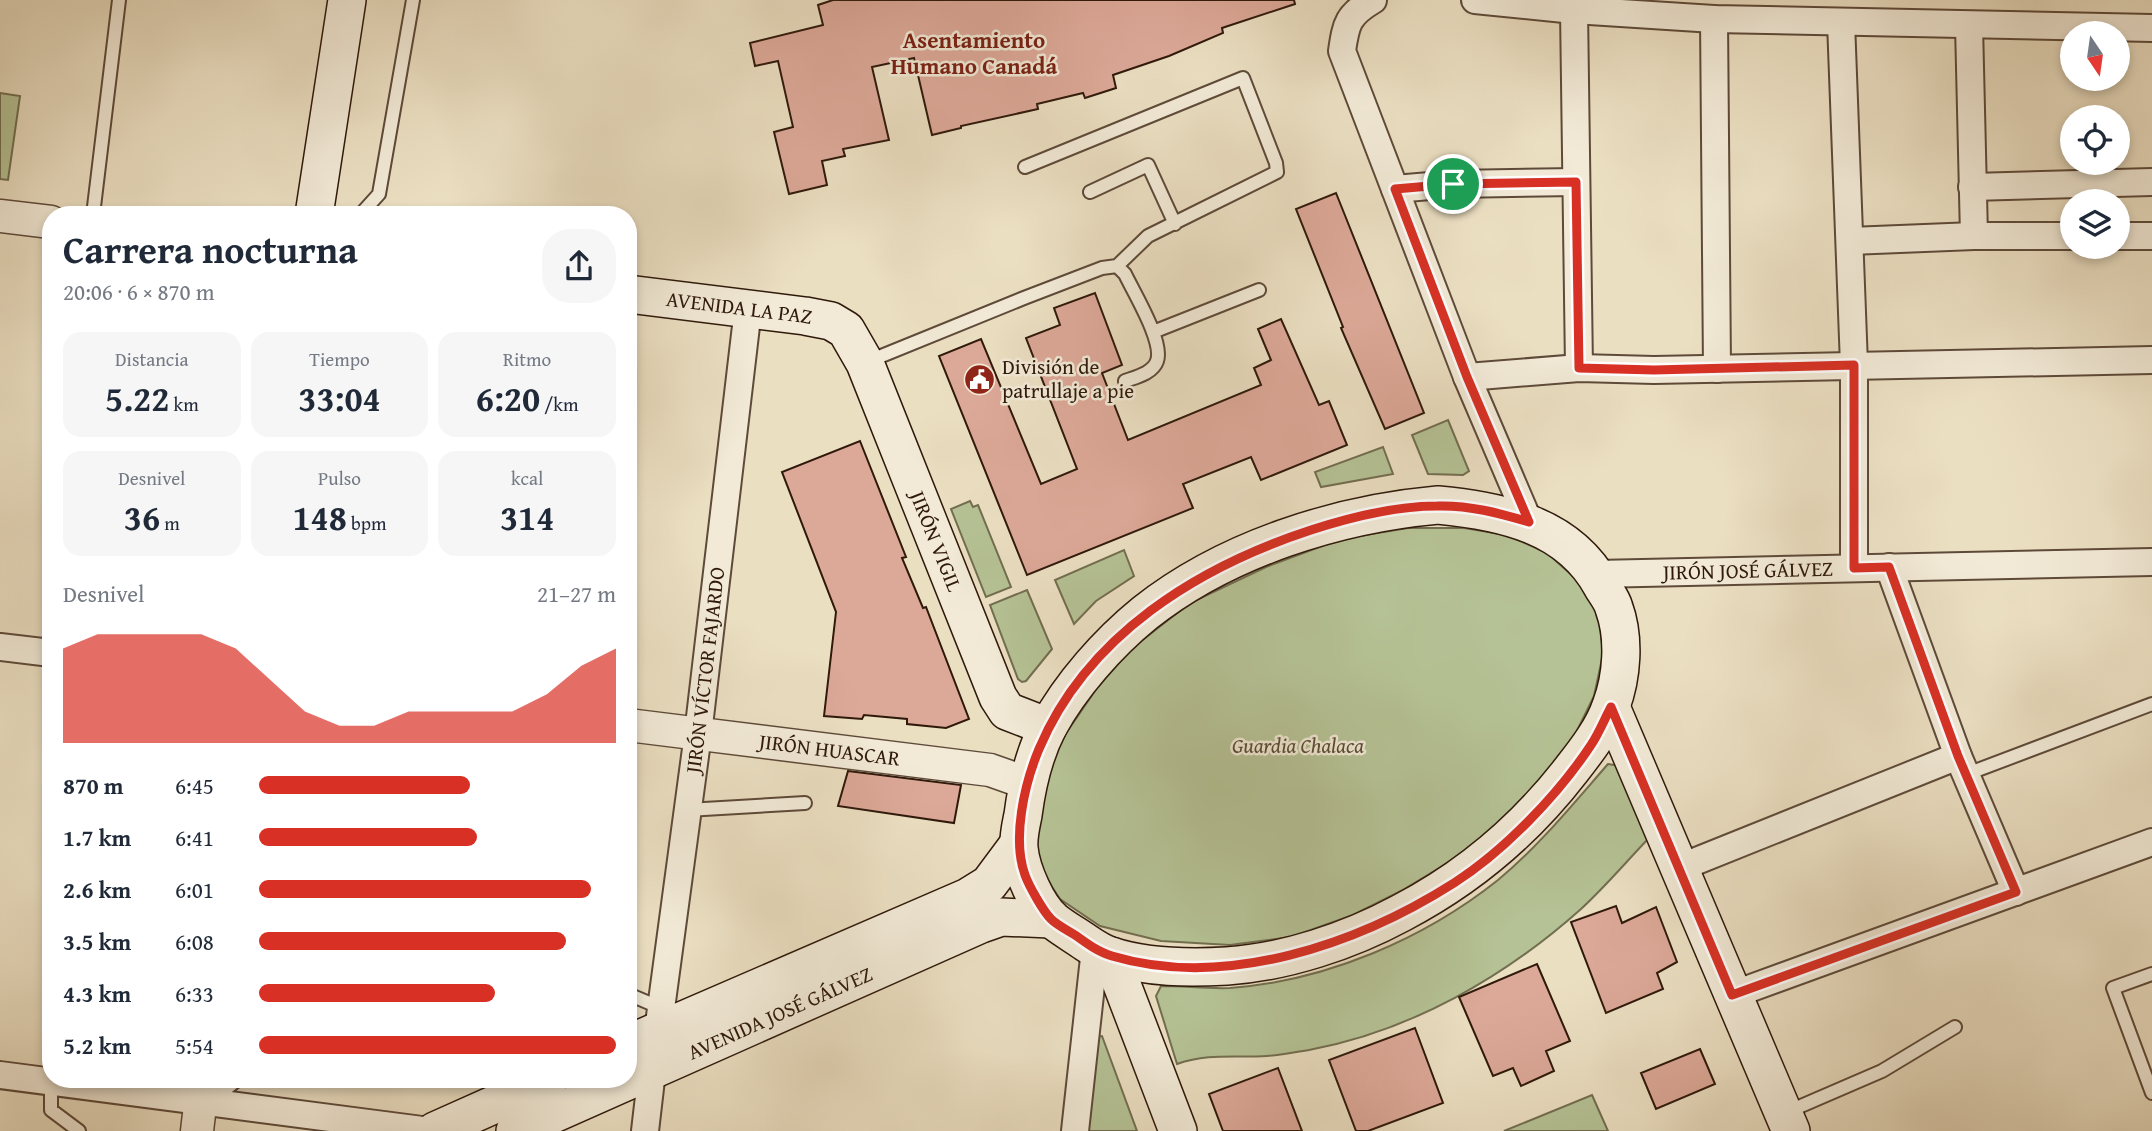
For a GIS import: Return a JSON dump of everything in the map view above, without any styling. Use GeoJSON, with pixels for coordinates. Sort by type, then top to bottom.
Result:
{"type":"FeatureCollection","features":[{"type":"Feature","properties":{"kind":"main road"},"geometry":{"type":"LineString","coordinates":[[315,206],[347,0]]}},
{"type":"Feature","properties":{"kind":"main road","name":"AVENIDA LA PAZ"},"geometry":{"type":"LineString","coordinates":[[637,295],[831,321],[846,330]]}},
{"type":"Feature","properties":{"kind":"main road","name":"JIRÓN VIGIL"},"geometry":{"type":"LineString","coordinates":[[846,330],[865,363],[998,697],[1007,711],[1048,727]]}},
{"type":"Feature","properties":{"kind":"main road"},"geometry":{"type":"LineString","coordinates":[[1438,506],[1483,509],[1529,522],[1565,543],[1596,574],[1614,608],[1620,644],[1619,673],[1611,707],[1591,745],[1534,814],[1497,849],[1457,881],[1398,915],[1348,936],[1294,954],[1249,964],[1200,967],[1150,964],[1103,953],[1051,919],[1026,878],[1018,845],[1027,783],[1048,727],[1100,657],[1143,615],[1188,584],[1228,563],[1283,539],[1341,520],[1396,509],[1438,506]]}},
{"type":"Feature","properties":{"kind":"main road"},"geometry":{"type":"LineString","coordinates":[[1611,707],[1787,1122]]}},
{"type":"Feature","properties":{"kind":"main road","name":"AVENIDA JOSÉ GÁLVEZ"},"geometry":{"type":"LineString","coordinates":[[649,1027],[968,897],[989,884],[1018,845]]}},
{"type":"Feature","properties":{"kind":"main road","name":"AVENIDA JOSÉ GÁLVEZ"},"geometry":{"type":"LineString","coordinates":[[637,1078],[981,924],[1001,917],[1051,919]]}},
{"type":"Feature","properties":{"kind":"main road"},"geometry":{"type":"LineString","coordinates":[[1103,953],[1178,1131]]}},
{"type":"Feature","properties":{"kind":"main road"},"geometry":{"type":"LineString","coordinates":[[433,1131],[531,1088]]}},
{"type":"Feature","properties":{"kind":"main road","name":"AVENIDA JOSÉ GÁLVEZ"},"geometry":{"type":"LineString","coordinates":[[514,1131],[613,1088]]}},
{"type":"Feature","properties":{"kind":"street"},"geometry":{"type":"LineString","coordinates":[[1371,0],[1352,13],[1342,51],[1467,377],[1529,522]]}},
{"type":"Feature","properties":{"kind":"street"},"geometry":{"type":"LineString","coordinates":[[1475,0],[1574,10],[1714,19],[2152,28]]}},
{"type":"Feature","properties":{"kind":"street"},"geometry":{"type":"LineString","coordinates":[[1574,10],[1579,368]]}},
{"type":"Feature","properties":{"kind":"street"},"geometry":{"type":"LineString","coordinates":[[1714,19],[1717,369]]}},
{"type":"Feature","properties":{"kind":"street"},"geometry":{"type":"LineString","coordinates":[[1841,22],[1854,365],[1854,568]]}},
{"type":"Feature","properties":{"kind":"street"},"geometry":{"type":"LineString","coordinates":[[1969,25],[1974,236]]}},
{"type":"Feature","properties":{"kind":"street"},"geometry":{"type":"LineString","coordinates":[[1395,189],[1453,184],[1576,182]]}},
{"type":"Feature","properties":{"kind":"street"},"geometry":{"type":"LineString","coordinates":[[1972,187],[2152,182]]}},
{"type":"Feature","properties":{"kind":"street"},"geometry":{"type":"LineString","coordinates":[[0,216],[42,221]]}},
{"type":"Feature","properties":{"kind":"street"},"geometry":{"type":"LineString","coordinates":[[1850,241],[2060,236]]}},
{"type":"Feature","properties":{"kind":"street"},"geometry":{"type":"LineString","coordinates":[[2130,236],[2152,236]]}},
{"type":"Feature","properties":{"kind":"street","name":"JIRÓN VÍCTOR FAJARDO"},"geometry":{"type":"LineString","coordinates":[[649,1027],[698,734],[748,309]]}},
{"type":"Feature","properties":{"kind":"street"},"geometry":{"type":"LineString","coordinates":[[1467,377],[1579,368],[1654,370],[2152,360]]}},
{"type":"Feature","properties":{"kind":"street","name":"JIRÓN JOSÉ GÁLVEZ"},"geometry":{"type":"LineString","coordinates":[[1596,574],[2152,562]]}},
{"type":"Feature","properties":{"kind":"street"},"geometry":{"type":"LineString","coordinates":[[1889,567],[1962,765],[2016,892]]}},
{"type":"Feature","properties":{"kind":"street"},"geometry":{"type":"LineString","coordinates":[[0,647],[42,652]]}},
{"type":"Feature","properties":{"kind":"street","name":"JIRÓN HUASCAR"},"geometry":{"type":"LineString","coordinates":[[637,726],[990,770],[1027,783]]}},
{"type":"Feature","properties":{"kind":"street"},"geometry":{"type":"LineString","coordinates":[[1679,868],[1962,765]]}},
{"type":"Feature","properties":{"kind":"street"},"geometry":{"type":"LineString","coordinates":[[1732,995],[2152,842]]}},
{"type":"Feature","properties":{"kind":"street"},"geometry":{"type":"LineString","coordinates":[[1075,1131],[1103,953]]}},
{"type":"Feature","properties":{"kind":"street"},"geometry":{"type":"LineString","coordinates":[[645,1131],[652,1071]]}},
{"type":"Feature","properties":{"kind":"street"},"geometry":{"type":"LineString","coordinates":[[0,1075],[42,1081]]}},
{"type":"Feature","properties":{"kind":"street"},"geometry":{"type":"LineString","coordinates":[[92,1088],[433,1131]]}},
{"type":"Feature","properties":{"kind":"lane"},"geometry":{"type":"LineString","coordinates":[[94,206],[119,0]]}},
{"type":"Feature","properties":{"kind":"lane"},"geometry":{"type":"LineString","coordinates":[[368,206],[379,194],[413,0]]}},
{"type":"Feature","properties":{"kind":"lane"},"geometry":{"type":"LineString","coordinates":[[865,363],[1037,293],[1102,268],[1117,266],[1148,236],[1277,172],[1276,163],[1243,78],[1025,167]]}},
{"type":"Feature","properties":{"kind":"lane"},"geometry":{"type":"LineString","coordinates":[[1090,192],[1148,165],[1175,224]]}},
{"type":"Feature","properties":{"kind":"lane"},"geometry":{"type":"LineString","coordinates":[[1117,266],[1125,274],[1159,346],[1157,363],[1146,372],[1125,381]]}},
{"type":"Feature","properties":{"kind":"lane"},"geometry":{"type":"LineString","coordinates":[[1153,332],[1259,290]]}},
{"type":"Feature","properties":{"kind":"lane"},"geometry":{"type":"LineString","coordinates":[[1962,765],[2152,704]]}},
{"type":"Feature","properties":{"kind":"lane"},"geometry":{"type":"LineString","coordinates":[[687,810],[805,803]]}},
{"type":"Feature","properties":{"kind":"lane"},"geometry":{"type":"LineString","coordinates":[[2152,974],[2113,988],[2152,1093]]}},
{"type":"Feature","properties":{"kind":"lane"},"geometry":{"type":"LineString","coordinates":[[637,1008],[649,1027]]}},
{"type":"Feature","properties":{"kind":"lane"},"geometry":{"type":"LineString","coordinates":[[1787,1122],[1882,1071],[1955,1027]]}},
{"type":"Feature","properties":{"kind":"lane"},"geometry":{"type":"LineString","coordinates":[[51,1088],[51,1110],[79,1131]]}},
{"type":"Feature","properties":{"kind":"lane"},"geometry":{"type":"LineString","coordinates":[[203,1104],[226,1088]]}},
{"type":"Feature","properties":{"kind":"green space"},"geometry":{"type":"Polygon","coordinates":[[[0,93],[20,96],[8,180],[0,179],[0,93]]]}},
{"type":"Feature","properties":{"kind":"green space"},"geometry":{"type":"Polygon","coordinates":[[[1448,420],[1469,471],[1463,475],[1428,474],[1412,435],[1448,420]]]}},
{"type":"Feature","properties":{"kind":"green space"},"geometry":{"type":"Polygon","coordinates":[[[1383,447],[1393,474],[1321,487],[1315,472],[1383,447]]]}},
{"type":"Feature","properties":{"kind":"green space"},"geometry":{"type":"Polygon","coordinates":[[[970,501],[973,507],[978,505],[1011,587],[986,597],[951,509],[970,501]]]}},
{"type":"Feature","properties":{"kind":"green space","name":"Guardia Chalaca"},"geometry":{"type":"Polygon","coordinates":[[[1408,528],[1464,528],[1507,535],[1547,553],[1585,587],[1599,618],[1603,654],[1594,696],[1569,747],[1523,803],[1474,847],[1401,891],[1353,915],[1291,937],[1230,945],[1161,941],[1100,926],[1060,899],[1044,875],[1035,841],[1041,792],[1060,742],[1097,688],[1131,649],[1190,603],[1266,567],[1341,539],[1408,528]]]}},
{"type":"Feature","properties":{"kind":"green space"},"geometry":{"type":"Polygon","coordinates":[[[1124,550],[1134,576],[1096,601],[1074,624],[1055,580],[1124,550]]]}},
{"type":"Feature","properties":{"kind":"green space"},"geometry":{"type":"Polygon","coordinates":[[[1027,590],[1052,649],[1026,681],[1022,682],[1018,679],[990,605],[1027,590]]]}},
{"type":"Feature","properties":{"kind":"green space"},"geometry":{"type":"Polygon","coordinates":[[[1608,764],[1620,766],[1648,839],[1581,909],[1521,957],[1455,998],[1384,1030],[1309,1050],[1278,1055],[1211,1057],[1177,1064],[1156,996],[1161,986],[1230,988],[1266,984],[1337,966],[1406,938],[1438,921],[1498,880],[1542,839],[1608,764]]]}},
{"type":"Feature","properties":{"kind":"green space"},"geometry":{"type":"Polygon","coordinates":[[[1102,1036],[1137,1131],[1086,1131],[1090,1038],[1102,1036]]]}},
{"type":"Feature","properties":{"kind":"green space"},"geometry":{"type":"Polygon","coordinates":[[[1592,1095],[1608,1131],[1504,1131],[1592,1095]]]}},
{"type":"Feature","properties":{"kind":"building"},"geometry":{"type":"Polygon","coordinates":[[[833,0],[1294,0],[1295,4],[1222,28],[1223,33],[1169,56],[1113,75],[1116,88],[1085,98],[1083,93],[1037,104],[1038,109],[932,135],[914,58],[872,67],[889,140],[843,149],[845,156],[822,161],[827,185],[789,194],[774,132],[793,127],[778,61],[755,66],[750,43],[823,25],[818,5],[833,0]]]}},
{"type":"Feature","properties":{"kind":"building"},"geometry":{"type":"Polygon","coordinates":[[[1336,193],[1424,413],[1385,429],[1341,328],[1343,327],[1296,209],[1336,193]]]}},
{"type":"Feature","properties":{"kind":"building","name":"División de patrullaje a pie"},"geometry":{"type":"Polygon","coordinates":[[[1095,293],[1122,365],[1102,373],[1128,440],[1261,385],[1254,368],[1271,360],[1258,329],[1281,319],[1319,405],[1329,401],[1347,445],[1261,480],[1251,457],[1183,484],[1193,508],[1027,575],[939,356],[981,339],[1041,484],[1077,469],[1026,338],[1060,325],[1054,308],[1095,293]]]}},
{"type":"Feature","properties":{"kind":"building"},"geometry":{"type":"Polygon","coordinates":[[[860,441],[906,557],[902,558],[923,608],[926,607],[969,719],[946,728],[907,724],[907,719],[864,715],[862,719],[824,716],[836,612],[782,472],[860,441]]]}},
{"type":"Feature","properties":{"kind":"building"},"geometry":{"type":"Polygon","coordinates":[[[848,771],[961,785],[954,823],[838,806],[848,771]]]}},
{"type":"Feature","properties":{"kind":"building"},"geometry":{"type":"Polygon","coordinates":[[[1616,906],[1622,923],[1656,907],[1677,962],[1657,973],[1663,989],[1606,1013],[1571,922],[1616,906]]]}},
{"type":"Feature","properties":{"kind":"building"},"geometry":{"type":"Polygon","coordinates":[[[1537,964],[1570,1041],[1546,1051],[1554,1071],[1521,1086],[1513,1068],[1493,1076],[1459,997],[1537,964]]]}},
{"type":"Feature","properties":{"kind":"building"},"geometry":{"type":"Polygon","coordinates":[[[1415,1028],[1443,1103],[1368,1131],[1356,1131],[1329,1060],[1415,1028]]]}},
{"type":"Feature","properties":{"kind":"building"},"geometry":{"type":"Polygon","coordinates":[[[1700,1049],[1715,1084],[1656,1109],[1641,1073],[1700,1049]]]}},
{"type":"Feature","properties":{"kind":"building"},"geometry":{"type":"Polygon","coordinates":[[[1278,1068],[1302,1131],[1223,1131],[1209,1094],[1278,1068]]]}},
{"type":"Feature","properties":{"kind":"place","name":"División de patrullaje a pie"},"geometry":{"type":"Point","coordinates":[979,379]}},
{"type":"Feature","properties":{"kind":"district","name":"Asentamiento Humano Canadá"},"geometry":{"type":"Point","coordinates":[974,53]}},
{"type":"Feature","properties":{"kind":"route"},"geometry":{"type":"LineString","coordinates":[[1576,182],[1579,368],[1654,370],[1854,365],[1854,568],[1889,567],[1958,756],[2016,892],[1732,995],[1611,707],[1591,745],[1561,784],[1497,849],[1457,881],[1398,915],[1348,936],[1294,954],[1249,964],[1200,967],[1150,964],[1111,956],[1095,949],[1051,919],[1026,878],[1018,845],[1027,783],[1048,727],[1100,657],[1143,615],[1188,584],[1228,563],[1283,539],[1341,520],[1396,509],[1438,506],[1483,509],[1529,522],[1467,377],[1395,189],[1453,184],[1576,182]]}}]}
